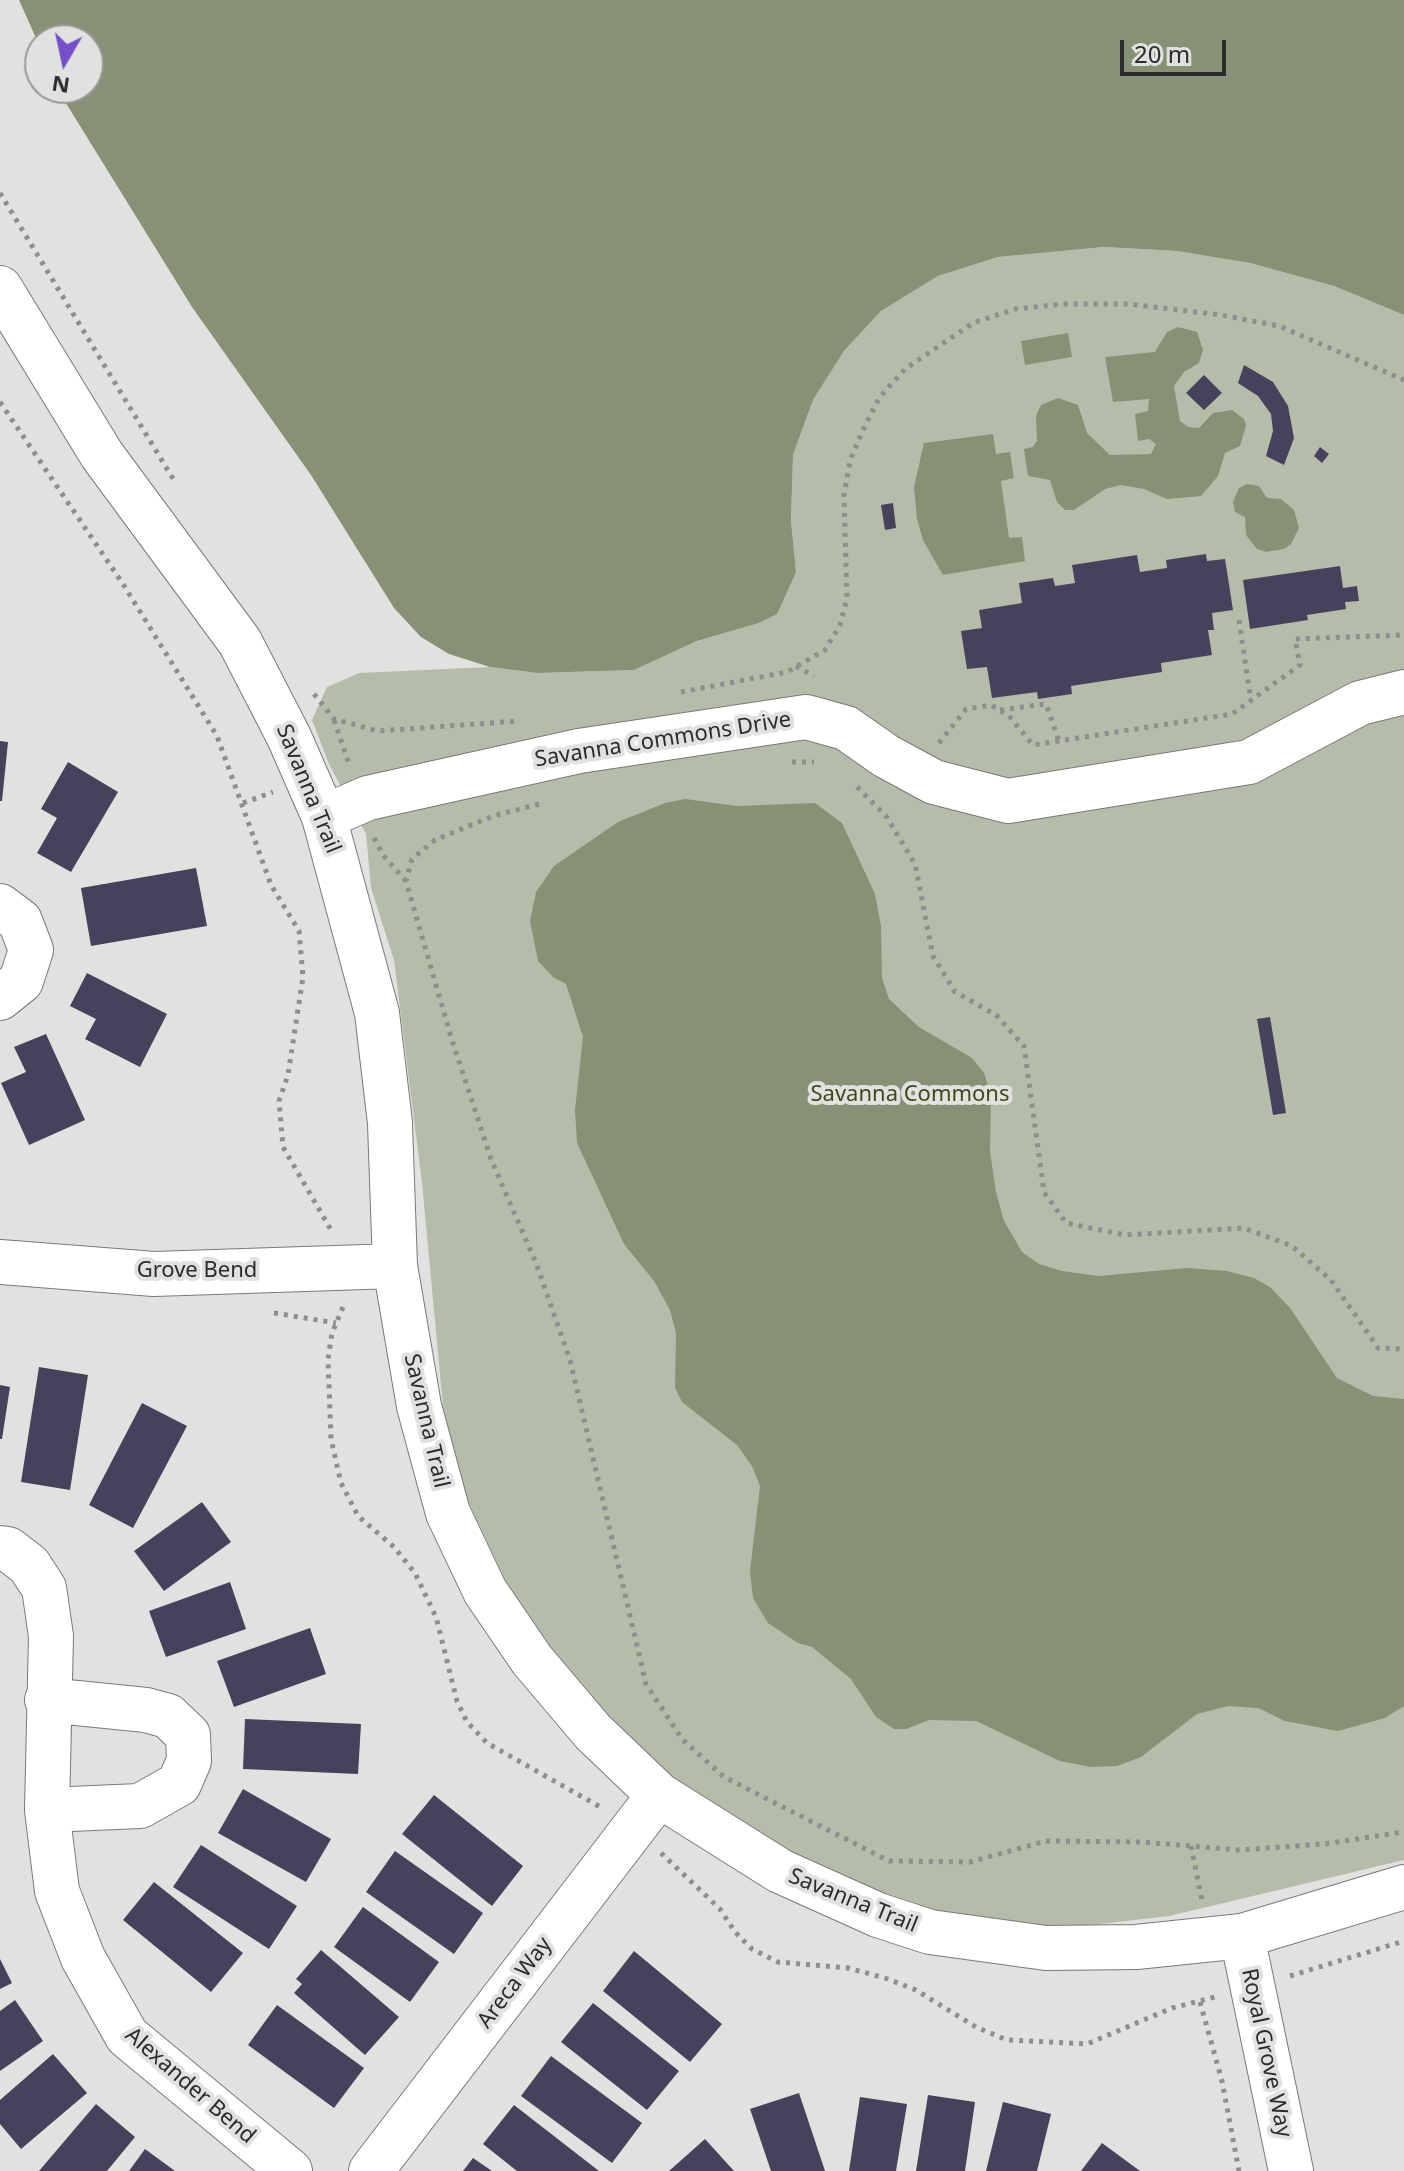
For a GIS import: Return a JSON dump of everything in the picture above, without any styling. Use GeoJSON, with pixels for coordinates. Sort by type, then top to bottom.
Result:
{"type":"FeatureCollection","features":[{"type":"Feature","properties":{"kind":"street","name":"Savanna Trail"},"geometry":{"type":"LineString","coordinates":[[0,288],[102,455],[240,642],[289,737],[324,817],[377,1013],[390,1123],[395,1266],[419,1406],[448,1513],[479,1578],[532,1660],[593,1732],[659,1795],[780,1871],[878,1915],[930,1932],[1046,1948],[1136,1947],[1242,1936],[1404,1887]]}},
{"type":"Feature","properties":{"kind":"street","name":"Savanna Commons Drive"},"geometry":{"type":"LineString","coordinates":[[324,817],[368,798],[579,751],[806,717],[846,728],[886,756],[934,782],[1008,801],[1249,762],[1360,703],[1404,692]]}},
{"type":"Feature","properties":{"kind":"street"},"geometry":{"type":"LineString","coordinates":[[0,906],[20,921],[31,950],[21,981],[0,998]]}},
{"type":"Feature","properties":{"kind":"street","name":"Grove Bend"},"geometry":{"type":"LineString","coordinates":[[0,1262],[154,1274],[395,1266]]}},
{"type":"Feature","properties":{"kind":"street","name":"Alexander Bend"},"geometry":{"type":"LineString","coordinates":[[0,1548],[8,1549],[29,1565],[44,1588],[51,1636],[47,1700],[47,1810],[57,1891],[83,1958],[127,2036],[290,2171]]}},
{"type":"Feature","properties":{"kind":"street"},"geometry":{"type":"LineString","coordinates":[[47,1700],[146,1710],[168,1716],[188,1735],[189,1761],[179,1784],[140,1806],[47,1810]]}},
{"type":"Feature","properties":{"kind":"street","name":"Areca Way"},"geometry":{"type":"LineString","coordinates":[[371,2171],[659,1795]]}},
{"type":"Feature","properties":{"kind":"street","name":"Royal Grove Way"},"geometry":{"type":"LineString","coordinates":[[1242,1936],[1291,2171]]}},
{"type":"Feature","properties":{"kind":"path"},"geometry":{"type":"LineString","coordinates":[[0,193],[178,487]]}},
{"type":"Feature","properties":{"kind":"path"},"geometry":{"type":"LineString","coordinates":[[669,695],[787,672],[825,650],[840,625],[847,598],[844,495],[850,461],[879,398],[905,369],[973,323],[1015,309],[1063,304],[1129,304],[1221,315],[1279,326],[1404,380]]}},
{"type":"Feature","properties":{"kind":"path"},"geometry":{"type":"LineString","coordinates":[[0,402],[123,584],[217,736],[271,885],[299,931],[303,977],[288,1075],[279,1101],[283,1147],[331,1229],[338,1269],[343,1308],[332,1333],[328,1359],[331,1439],[341,1483],[358,1516],[394,1547],[415,1573],[436,1617],[457,1701],[467,1722],[487,1743],[597,1804],[666,1857],[720,1909],[735,1932],[752,1949],[778,1962],[848,1968],[885,1978],[916,1990],[1007,2040],[1087,2044],[1172,2008],[1404,1941]]}},
{"type":"Feature","properties":{"kind":"path"},"geometry":{"type":"LineString","coordinates":[[1239,620],[1251,701]]}},
{"type":"Feature","properties":{"kind":"path"},"geometry":{"type":"LineString","coordinates":[[932,754],[966,709],[991,705],[1009,716],[1033,745],[1232,714],[1300,665],[1295,639],[1403,635]]}},
{"type":"Feature","properties":{"kind":"path"},"geometry":{"type":"LineString","coordinates":[[796,666],[819,679]]}},
{"type":"Feature","properties":{"kind":"path"},"geometry":{"type":"LineString","coordinates":[[305,682],[334,719],[378,731],[522,721]]}},
{"type":"Feature","properties":{"kind":"path"},"geometry":{"type":"LineString","coordinates":[[998,710],[1046,704],[1059,741]]}},
{"type":"Feature","properties":{"kind":"path"},"geometry":{"type":"LineString","coordinates":[[788,762],[817,762]]}},
{"type":"Feature","properties":{"kind":"path"},"geometry":{"type":"LineString","coordinates":[[851,781],[886,816],[915,864],[933,956],[955,992],[996,1015],[1024,1046],[1044,1192],[1066,1223],[1125,1235],[1244,1228],[1292,1246],[1331,1280],[1378,1348],[1404,1349]]}},
{"type":"Feature","properties":{"kind":"path"},"geometry":{"type":"LineString","coordinates":[[549,801],[493,816],[435,840],[412,859],[406,881],[491,1159],[536,1263],[570,1360],[646,1684],[682,1739],[724,1777],[889,1861],[970,1862],[1046,1841],[1142,1842],[1239,1850],[1324,1844],[1404,1832]]}},
{"type":"Feature","properties":{"kind":"path"},"geometry":{"type":"LineString","coordinates":[[1200,2002],[1222,2081],[1239,2171]]}},
{"type":"Feature","properties":{"kind":"green space","name":"Savanna Commons"},"geometry":{"type":"Polygon","coordinates":[[[1104,247],[1177,251],[1250,263],[1334,286],[1404,315],[1404,1860],[1169,1916],[1065,1928],[940,1915],[837,1876],[735,1823],[643,1764],[531,1635],[448,1459],[422,1183],[394,960],[371,888],[366,834],[329,764],[312,720],[327,687],[359,673],[490,667],[537,673],[634,670],[697,641],[759,623],[796,572],[791,521],[793,455],[813,400],[844,351],[881,311],[938,276],[998,257],[1104,247]]]}},
{"type":"Feature","properties":{"kind":"shaded area"},"geometry":{"type":"Polygon","coordinates":[[[19,0],[1404,0],[1404,315],[1334,286],[1250,263],[1177,251],[1104,247],[998,257],[938,276],[881,311],[844,351],[813,400],[793,455],[791,521],[796,572],[777,614],[759,623],[697,641],[634,670],[537,673],[490,667],[449,654],[421,637],[394,608],[311,475],[192,307],[66,104],[104,104],[104,24],[30,24],[19,0]]]}},
{"type":"Feature","properties":{"kind":"shaded area"},"geometry":{"type":"Polygon","coordinates":[[[1178,327],[1197,332],[1203,350],[1199,363],[1184,372],[1174,386],[1180,421],[1188,427],[1199,428],[1213,413],[1232,410],[1244,419],[1246,425],[1240,446],[1225,453],[1218,476],[1201,496],[1167,499],[1144,489],[1121,485],[1105,489],[1074,510],[1065,510],[1057,502],[1050,480],[1028,476],[1024,449],[1033,447],[1037,441],[1036,416],[1041,405],[1058,398],[1078,405],[1087,433],[1110,455],[1151,454],[1156,444],[1149,439],[1138,441],[1135,414],[1148,411],[1149,399],[1113,402],[1105,357],[1155,352],[1167,332],[1178,327]]]}},
{"type":"Feature","properties":{"kind":"shaded area"},"geometry":{"type":"Polygon","coordinates":[[[1068,333],[1072,357],[1025,365],[1021,341],[1068,333]]]}},
{"type":"Feature","properties":{"kind":"shaded area"},"geometry":{"type":"Polygon","coordinates":[[[993,434],[996,454],[1010,452],[1014,478],[1001,481],[1009,538],[1022,537],[1025,561],[943,575],[923,540],[917,519],[914,487],[924,443],[993,434]]]}},
{"type":"Feature","properties":{"kind":"shaded area"},"geometry":{"type":"Polygon","coordinates":[[[1247,484],[1259,486],[1267,498],[1281,499],[1294,510],[1299,528],[1291,544],[1284,549],[1266,552],[1257,549],[1246,535],[1245,517],[1235,512],[1233,502],[1239,488],[1247,484]]]}},
{"type":"Feature","properties":{"kind":"shaded area"},"geometry":{"type":"Polygon","coordinates":[[[685,799],[737,806],[815,803],[842,823],[875,894],[881,926],[882,978],[889,999],[919,1027],[972,1058],[984,1073],[991,1095],[990,1152],[996,1192],[1004,1221],[1022,1252],[1039,1264],[1099,1276],[1187,1268],[1227,1271],[1254,1278],[1270,1287],[1290,1308],[1337,1378],[1373,1396],[1404,1399],[1404,1706],[1385,1718],[1338,1731],[1285,1721],[1258,1708],[1228,1706],[1197,1714],[1141,1757],[1117,1766],[1091,1767],[1060,1761],[976,1721],[929,1720],[906,1729],[894,1729],[876,1717],[851,1679],[812,1647],[798,1643],[768,1623],[753,1598],[750,1571],[760,1486],[752,1466],[737,1445],[682,1402],[675,1388],[676,1333],[670,1310],[654,1281],[624,1244],[577,1143],[575,1110],[583,1037],[566,984],[553,977],[538,961],[530,921],[536,892],[554,866],[618,822],[665,803],[685,799]]]}},
{"type":"Feature","properties":{"kind":"building"},"geometry":{"type":"Polygon","coordinates":[[[1244,365],[1273,382],[1288,406],[1294,438],[1284,465],[1266,456],[1273,431],[1271,414],[1258,396],[1238,383],[1244,365]]]}},
{"type":"Feature","properties":{"kind":"building"},"geometry":{"type":"Polygon","coordinates":[[[1204,375],[1222,393],[1204,410],[1186,393],[1204,375]]]}},
{"type":"Feature","properties":{"kind":"building"},"geometry":{"type":"Polygon","coordinates":[[[1320,447],[1329,454],[1322,463],[1314,456],[1320,447]]]}},
{"type":"Feature","properties":{"kind":"building"},"geometry":{"type":"Polygon","coordinates":[[[893,503],[896,528],[885,530],[881,505],[893,503]]]}},
{"type":"Feature","properties":{"kind":"building"},"geometry":{"type":"Polygon","coordinates":[[[1206,554],[1207,561],[1225,559],[1233,610],[1212,613],[1214,630],[1208,630],[1212,655],[1161,663],[1162,672],[1071,686],[1072,694],[1038,699],[1037,692],[992,698],[987,667],[967,669],[961,631],[982,628],[979,610],[1022,603],[1019,583],[1053,578],[1055,586],[1075,583],[1072,565],[1137,555],[1140,572],[1167,568],[1166,560],[1206,554]]]}},
{"type":"Feature","properties":{"kind":"building"},"geometry":{"type":"Polygon","coordinates":[[[1340,566],[1343,588],[1357,586],[1359,601],[1345,602],[1346,609],[1307,615],[1308,620],[1250,629],[1243,580],[1340,566]]]}},
{"type":"Feature","properties":{"kind":"building"},"geometry":{"type":"Polygon","coordinates":[[[0,741],[8,742],[2,801],[0,801],[0,741]]]}},
{"type":"Feature","properties":{"kind":"building"},"geometry":{"type":"Polygon","coordinates":[[[68,762],[118,792],[71,872],[37,853],[57,818],[41,809],[68,762]]]}},
{"type":"Feature","properties":{"kind":"building"},"geometry":{"type":"Polygon","coordinates":[[[196,868],[207,926],[91,946],[81,888],[196,868]]]}},
{"type":"Feature","properties":{"kind":"building"},"geometry":{"type":"Polygon","coordinates":[[[87,973],[167,1014],[140,1067],[85,1039],[96,1019],[70,1006],[87,973]]]}},
{"type":"Feature","properties":{"kind":"building"},"geometry":{"type":"Polygon","coordinates":[[[1270,1017],[1286,1113],[1273,1115],[1257,1019],[1270,1017]]]}},
{"type":"Feature","properties":{"kind":"building"},"geometry":{"type":"Polygon","coordinates":[[[46,1034],[85,1120],[29,1145],[1,1083],[26,1072],[14,1047],[46,1034]]]}},
{"type":"Feature","properties":{"kind":"building"},"geometry":{"type":"Polygon","coordinates":[[[39,1367],[88,1375],[70,1490],[21,1482],[39,1367]]]}},
{"type":"Feature","properties":{"kind":"building"},"geometry":{"type":"Polygon","coordinates":[[[0,1385],[10,1387],[2,1439],[0,1439],[0,1385]]]}},
{"type":"Feature","properties":{"kind":"building"},"geometry":{"type":"Polygon","coordinates":[[[142,1403],[187,1426],[133,1528],[89,1505],[142,1403]]]}},
{"type":"Feature","properties":{"kind":"building"},"geometry":{"type":"Polygon","coordinates":[[[202,1502],[231,1542],[164,1591],[134,1551],[202,1502]]]}},
{"type":"Feature","properties":{"kind":"building"},"geometry":{"type":"Polygon","coordinates":[[[230,1582],[246,1629],[166,1657],[149,1611],[230,1582]]]}},
{"type":"Feature","properties":{"kind":"building"},"geometry":{"type":"Polygon","coordinates":[[[310,1628],[326,1674],[234,1707],[217,1661],[310,1628]]]}},
{"type":"Feature","properties":{"kind":"building"},"geometry":{"type":"Polygon","coordinates":[[[245,1719],[361,1724],[358,1774],[243,1769],[245,1719]]]}},
{"type":"Feature","properties":{"kind":"building"},"geometry":{"type":"Polygon","coordinates":[[[243,1789],[331,1839],[306,1882],[218,1833],[243,1789]]]}},
{"type":"Feature","properties":{"kind":"building"},"geometry":{"type":"Polygon","coordinates":[[[434,1795],[523,1866],[492,1906],[402,1834],[434,1795]]]}},
{"type":"Feature","properties":{"kind":"building"},"geometry":{"type":"Polygon","coordinates":[[[201,1845],[297,1906],[269,1949],[173,1887],[201,1845]]]}},
{"type":"Feature","properties":{"kind":"building"},"geometry":{"type":"Polygon","coordinates":[[[395,1851],[483,1913],[454,1954],[366,1892],[395,1851]]]}},
{"type":"Feature","properties":{"kind":"building"},"geometry":{"type":"Polygon","coordinates":[[[154,1882],[243,1953],[211,1992],[123,1920],[154,1882]]]}},
{"type":"Feature","properties":{"kind":"building"},"geometry":{"type":"Polygon","coordinates":[[[363,1907],[439,1962],[410,2002],[334,1947],[363,1907]]]}},
{"type":"Feature","properties":{"kind":"building"},"geometry":{"type":"Polygon","coordinates":[[[321,1950],[399,2017],[365,2055],[294,1993],[302,1984],[296,1979],[321,1950]]]}},
{"type":"Feature","properties":{"kind":"building"},"geometry":{"type":"Polygon","coordinates":[[[634,1951],[722,2024],[690,2062],[603,1991],[634,1951]]]}},
{"type":"Feature","properties":{"kind":"building"},"geometry":{"type":"Polygon","coordinates":[[[0,1959],[12,1983],[0,1989],[0,1959]]]}},
{"type":"Feature","properties":{"kind":"building"},"geometry":{"type":"Polygon","coordinates":[[[15,2000],[43,2041],[0,2071],[0,2011],[15,2000]]]}},
{"type":"Feature","properties":{"kind":"building"},"geometry":{"type":"Polygon","coordinates":[[[593,2003],[679,2071],[647,2110],[561,2042],[593,2003]]]}},
{"type":"Feature","properties":{"kind":"building"},"geometry":{"type":"Polygon","coordinates":[[[277,2005],[364,2068],[334,2108],[248,2045],[277,2005]]]}},
{"type":"Feature","properties":{"kind":"building"},"geometry":{"type":"Polygon","coordinates":[[[53,2054],[87,2093],[21,2149],[0,2124],[0,2100],[53,2054]]]}},
{"type":"Feature","properties":{"kind":"building"},"geometry":{"type":"Polygon","coordinates":[[[551,2056],[642,2123],[612,2163],[521,2096],[551,2056]]]}},
{"type":"Feature","properties":{"kind":"building"},"geometry":{"type":"Polygon","coordinates":[[[799,2093],[825,2171],[771,2171],[750,2109],[799,2093]]]}},
{"type":"Feature","properties":{"kind":"building"},"geometry":{"type":"Polygon","coordinates":[[[928,2095],[975,2102],[965,2171],[916,2171],[928,2095]]]}},
{"type":"Feature","properties":{"kind":"building"},"geometry":{"type":"Polygon","coordinates":[[[860,2097],[907,2104],[896,2171],[849,2171],[860,2097]]]}},
{"type":"Feature","properties":{"kind":"building"},"geometry":{"type":"Polygon","coordinates":[[[1003,2102],[1051,2114],[1037,2171],[986,2171],[1003,2102]]]}},
{"type":"Feature","properties":{"kind":"building"},"geometry":{"type":"Polygon","coordinates":[[[96,2104],[135,2137],[107,2171],[39,2171],[96,2104]]]}},
{"type":"Feature","properties":{"kind":"building"},"geometry":{"type":"Polygon","coordinates":[[[514,2105],[599,2171],[517,2171],[483,2144],[514,2105]]]}},
{"type":"Feature","properties":{"kind":"building"},"geometry":{"type":"Polygon","coordinates":[[[705,2139],[734,2171],[669,2171],[705,2139]]]}},
{"type":"Feature","properties":{"kind":"building"},"geometry":{"type":"Polygon","coordinates":[[[1102,2143],[1140,2171],[1081,2171],[1102,2143]]]}},
{"type":"Feature","properties":{"kind":"building"},"geometry":{"type":"Polygon","coordinates":[[[145,2149],[175,2171],[129,2171],[145,2149]]]}},
{"type":"Feature","properties":{"kind":"building"},"geometry":{"type":"Polygon","coordinates":[[[473,2158],[492,2171],[463,2171],[473,2158]]]}}]}
